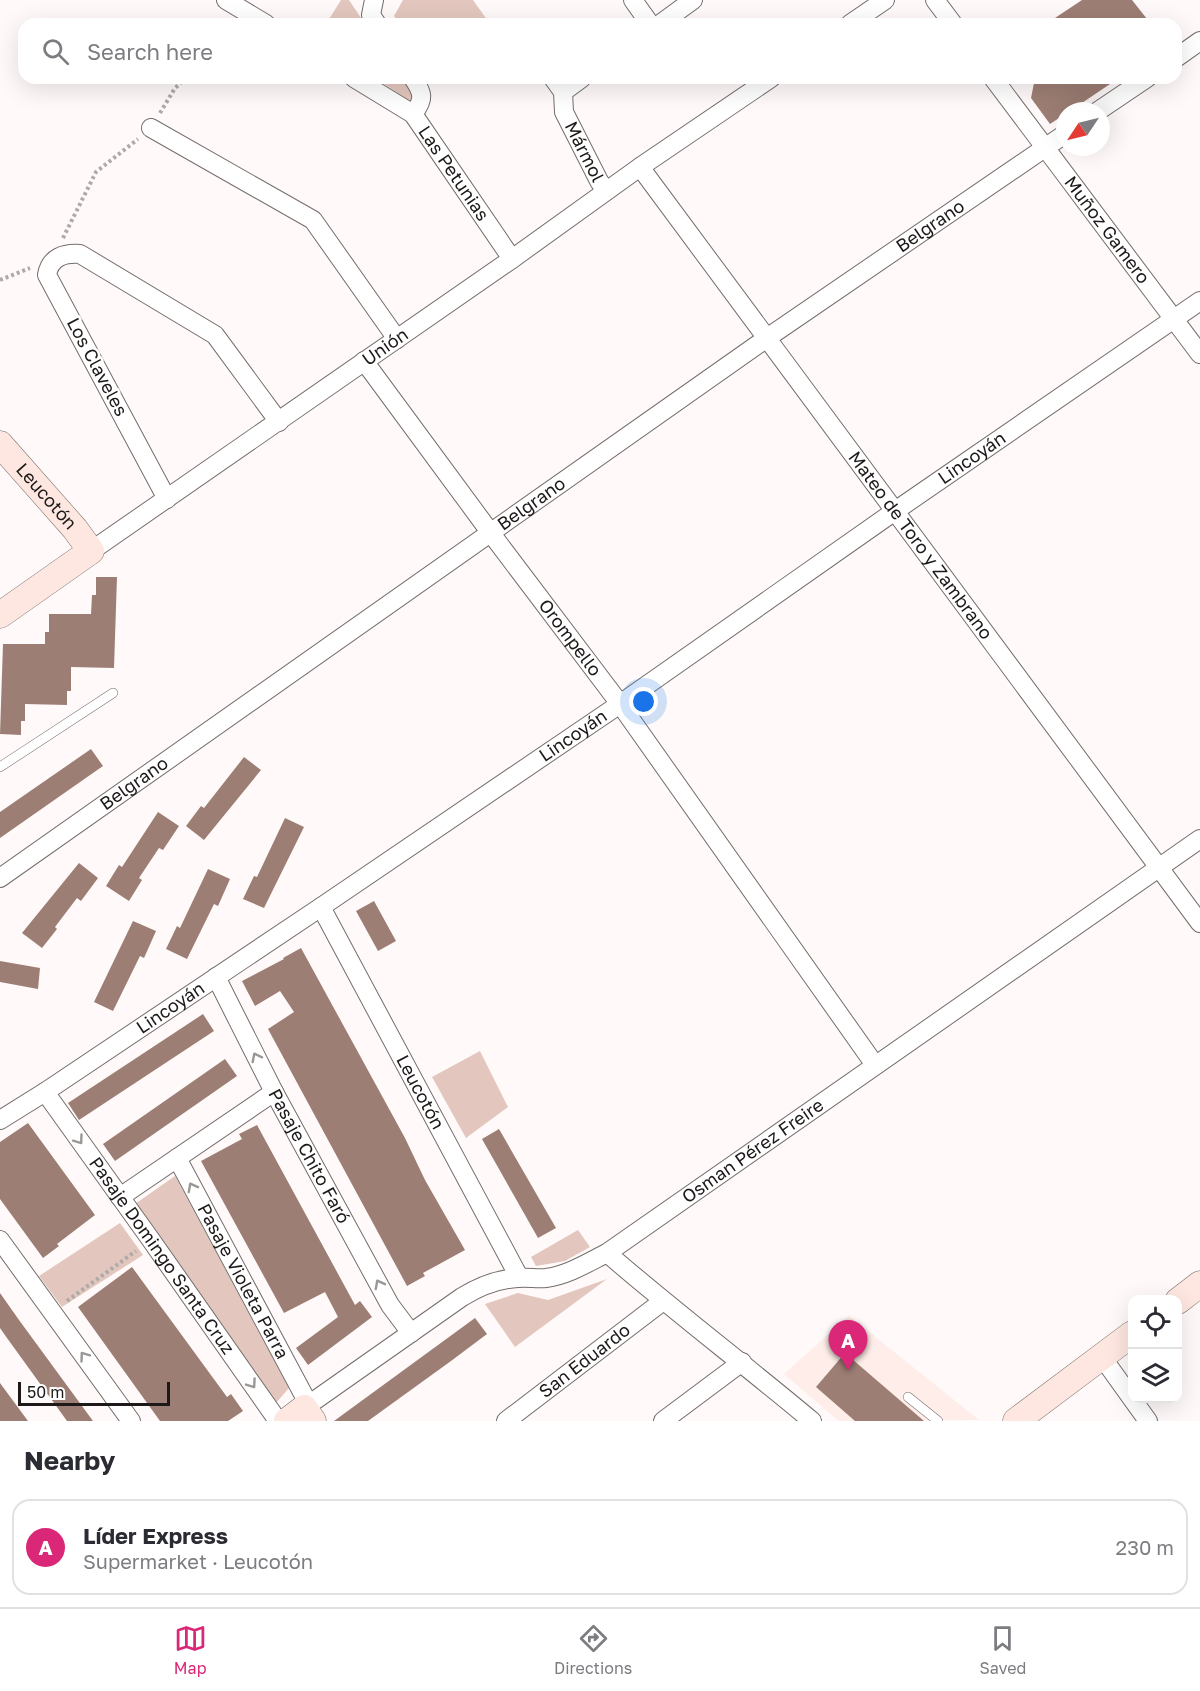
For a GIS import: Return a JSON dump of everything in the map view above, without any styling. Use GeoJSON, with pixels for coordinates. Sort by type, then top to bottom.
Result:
{"type":"FeatureCollection","features":[{"type":"Feature","properties":{"kind":"street"},"geometry":{"type":"LineString","coordinates":[[226,0],[256,18]]}},
{"type":"Feature","properties":{"kind":"street"},"geometry":{"type":"LineString","coordinates":[[373,18],[371,15],[374,0]]}},
{"type":"Feature","properties":{"kind":"street"},"geometry":{"type":"LineString","coordinates":[[633,0],[646,18]]}},
{"type":"Feature","properties":{"kind":"street"},"geometry":{"type":"LineString","coordinates":[[668,18],[693,0]]}},
{"type":"Feature","properties":{"kind":"street"},"geometry":{"type":"LineString","coordinates":[[859,18],[885,0]]}},
{"type":"Feature","properties":{"kind":"street"},"geometry":{"type":"LineString","coordinates":[[934,0],[948,18]]}},
{"type":"Feature","properties":{"kind":"street"},"geometry":{"type":"LineString","coordinates":[[1182,54],[1200,41]]}},
{"type":"Feature","properties":{"kind":"street","name":"Las Petunias"},"geometry":{"type":"LineString","coordinates":[[364,84],[413,114],[512,260]]}},
{"type":"Feature","properties":{"kind":"street"},"geometry":{"type":"LineString","coordinates":[[413,114],[421,105],[421,91],[417,84]]}},
{"type":"Feature","properties":{"kind":"street","name":"Unión"},"geometry":{"type":"LineString","coordinates":[[0,615],[762,84]]}},
{"type":"Feature","properties":{"kind":"street","name":"Muñoz Gamero"},"geometry":{"type":"LineString","coordinates":[[998,84],[1200,354]]}},
{"type":"Feature","properties":{"kind":"street"},"geometry":{"type":"LineString","coordinates":[[1110,103],[1138,84]]}},
{"type":"Feature","properties":{"kind":"street","name":"Mármol"},"geometry":{"type":"LineString","coordinates":[[558,85],[564,112],[606,191]]}},
{"type":"Feature","properties":{"kind":"street"},"geometry":{"type":"LineString","coordinates":[[151,128],[314,220],[397,339]]}},
{"type":"Feature","properties":{"kind":"street","name":"Belgrano"},"geometry":{"type":"LineString","coordinates":[[0,878],[767,338],[1056,140]]}},
{"type":"Feature","properties":{"kind":"street","name":"Mateo de Toro y Zambrano"},"geometry":{"type":"LineString","coordinates":[[640,167],[1200,923]]}},
{"type":"Feature","properties":{"kind":"street"},"geometry":{"type":"LineString","coordinates":[[57,258],[67,253],[80,254],[215,335],[279,422]]}},
{"type":"Feature","properties":{"kind":"street","name":"Los Claveles"},"geometry":{"type":"LineString","coordinates":[[57,258],[49,266],[47,275],[167,499]]}},
{"type":"Feature","properties":{"kind":"street","name":"Lincoyán"},"geometry":{"type":"LineString","coordinates":[[0,1120],[321,907],[620,704],[895,511],[1200,302]]}},
{"type":"Feature","properties":{"kind":"street","name":"Orompello"},"geometry":{"type":"LineString","coordinates":[[364,361],[620,704],[875,1065]]}},
{"type":"Feature","properties":{"kind":"street","name":"Leucotón"},"geometry":{"type":"LineString","coordinates":[[0,444],[75,529],[91,551]]}},
{"type":"Feature","properties":{"kind":"street","name":"Osman Pérez Freire"},"geometry":{"type":"LineString","coordinates":[[303,1414],[411,1333],[478,1287],[519,1277],[545,1278],[567,1273],[606,1253],[1200,839]]}},
{"type":"Feature","properties":{"kind":"street","name":"Leucotón"},"geometry":{"type":"LineString","coordinates":[[321,907],[519,1277]]}},
{"type":"Feature","properties":{"kind":"street","name":"Pasaje Chito Faró"},"geometry":{"type":"LineString","coordinates":[[216,977],[274,1092],[390,1305],[411,1333]]}},
{"type":"Feature","properties":{"kind":"street","name":"Pasaje Domingo Santa Cruz"},"geometry":{"type":"LineString","coordinates":[[45,1092],[278,1421]]}},
{"type":"Feature","properties":{"kind":"street"},"geometry":{"type":"LineString","coordinates":[[120,1197],[274,1092]]}},
{"type":"Feature","properties":{"kind":"street","name":"Pasaje Violeta Parra"},"geometry":{"type":"LineString","coordinates":[[177,1158],[303,1414]]}},
{"type":"Feature","properties":{"kind":"street"},"geometry":{"type":"LineString","coordinates":[[0,1240],[131,1421]]}},
{"type":"Feature","properties":{"kind":"street"},"geometry":{"type":"LineString","coordinates":[[606,1253],[812,1421]]}},
{"type":"Feature","properties":{"kind":"street"},"geometry":{"type":"LineString","coordinates":[[1182,1298],[1200,1284]]}},
{"type":"Feature","properties":{"kind":"street","name":"San Eduardo"},"geometry":{"type":"LineString","coordinates":[[506,1421],[663,1301]]}},
{"type":"Feature","properties":{"kind":"street"},"geometry":{"type":"LineString","coordinates":[[1016,1421],[1128,1337]]}},
{"type":"Feature","properties":{"kind":"street"},"geometry":{"type":"LineString","coordinates":[[1102,1356],[1148,1421]]}},
{"type":"Feature","properties":{"kind":"street"},"geometry":{"type":"LineString","coordinates":[[663,1421],[742,1362]]}},
{"type":"Feature","properties":{"kind":"lane"},"geometry":{"type":"LineString","coordinates":[[0,768],[113,693]]}},
{"type":"Feature","properties":{"kind":"lane"},"geometry":{"type":"LineString","coordinates":[[908,1397],[938,1421]]}},
{"type":"Feature","properties":{"kind":"path"},"geometry":{"type":"LineString","coordinates":[[0,280],[57,258],[64,235],[96,172],[151,128],[179,84]]}},
{"type":"Feature","properties":{"kind":"path"},"geometry":{"type":"LineString","coordinates":[[52,1312],[151,1240]]}},
{"type":"Feature","properties":{"kind":"shaded area"},"geometry":{"type":"Polygon","coordinates":[[[341,0],[349,0],[361,18],[330,18],[341,0]]]}},
{"type":"Feature","properties":{"kind":"shaded area"},"geometry":{"type":"Polygon","coordinates":[[[403,0],[473,0],[486,18],[396,18],[394,16],[403,0]]]}},
{"type":"Feature","properties":{"kind":"shaded area"},"geometry":{"type":"Polygon","coordinates":[[[384,84],[407,84],[416,97],[410,101],[384,84]]]}},
{"type":"Feature","properties":{"kind":"shaded area"},"geometry":{"type":"Polygon","coordinates":[[[480,1051],[508,1107],[466,1138],[432,1077],[480,1051]]]}},
{"type":"Feature","properties":{"kind":"shaded area"},"geometry":{"type":"Polygon","coordinates":[[[175,1176],[289,1388],[276,1403],[135,1204],[175,1176]]]}},
{"type":"Feature","properties":{"kind":"shaded area"},"geometry":{"type":"Polygon","coordinates":[[[120,1223],[143,1255],[62,1307],[39,1276],[120,1223]]]}},
{"type":"Feature","properties":{"kind":"shaded area"},"geometry":{"type":"Polygon","coordinates":[[[578,1230],[590,1247],[565,1261],[536,1266],[531,1257],[578,1230]]]}},
{"type":"Feature","properties":{"kind":"shaded area"},"geometry":{"type":"Polygon","coordinates":[[[607,1279],[515,1347],[485,1304],[518,1293],[548,1300],[607,1279]]]}},
{"type":"Feature","properties":{"kind":"shaded area"},"geometry":{"type":"Polygon","coordinates":[[[849,1316],[979,1420],[839,1421],[784,1374],[849,1316]]]}},
{"type":"Feature","properties":{"kind":"building"},"geometry":{"type":"Polygon","coordinates":[[[1082,0],[1132,0],[1146,18],[1055,18],[1082,0]]]}},
{"type":"Feature","properties":{"kind":"building"},"geometry":{"type":"Polygon","coordinates":[[[1034,84],[1110,84],[1083,102],[1056,102],[1056,120],[1050,124],[1031,98],[1034,84]]]}},
{"type":"Feature","properties":{"kind":"building"},"geometry":{"type":"Polygon","coordinates":[[[96,577],[117,577],[114,668],[71,667],[71,691],[67,691],[67,705],[25,704],[25,721],[21,721],[21,735],[0,734],[3,644],[45,644],[45,632],[49,632],[49,614],[91,614],[92,595],[96,595],[96,577]]]}},
{"type":"Feature","properties":{"kind":"building"},"geometry":{"type":"Polygon","coordinates":[[[91,749],[103,766],[0,838],[0,812],[91,749]]]}},
{"type":"Feature","properties":{"kind":"building"},"geometry":{"type":"Polygon","coordinates":[[[244,757],[261,770],[204,840],[186,826],[201,806],[204,808],[244,757]]]}},
{"type":"Feature","properties":{"kind":"building"},"geometry":{"type":"Polygon","coordinates":[[[158,812],[179,826],[163,850],[159,848],[139,878],[142,880],[129,901],[106,886],[119,865],[122,867],[158,812]]]}},
{"type":"Feature","properties":{"kind":"building"},"geometry":{"type":"Polygon","coordinates":[[[285,818],[304,827],[264,908],[243,899],[254,876],[257,877],[285,818]]]}},
{"type":"Feature","properties":{"kind":"building"},"geometry":{"type":"Polygon","coordinates":[[[79,863],[98,878],[81,901],[77,898],[42,948],[22,933],[79,863]]]}},
{"type":"Feature","properties":{"kind":"building"},"geometry":{"type":"Polygon","coordinates":[[[208,869],[230,879],[218,906],[214,904],[187,959],[166,949],[177,926],[180,928],[208,869]]]}},
{"type":"Feature","properties":{"kind":"building"},"geometry":{"type":"Polygon","coordinates":[[[374,901],[396,941],[378,951],[356,911],[374,901]]]}},
{"type":"Feature","properties":{"kind":"building"},"geometry":{"type":"Polygon","coordinates":[[[133,921],[156,931],[144,958],[140,956],[113,1011],[94,1002],[133,921]]]}},
{"type":"Feature","properties":{"kind":"building"},"geometry":{"type":"Polygon","coordinates":[[[301,948],[465,1250],[423,1273],[425,1276],[407,1286],[268,1029],[294,1012],[280,991],[255,1006],[242,981],[301,948]]]}},
{"type":"Feature","properties":{"kind":"building"},"geometry":{"type":"Polygon","coordinates":[[[0,961],[40,968],[38,989],[0,982],[0,961]]]}},
{"type":"Feature","properties":{"kind":"building"},"geometry":{"type":"Polygon","coordinates":[[[203,1014],[214,1031],[79,1120],[68,1103],[203,1014]]]}},
{"type":"Feature","properties":{"kind":"building"},"geometry":{"type":"Polygon","coordinates":[[[225,1059],[237,1076],[115,1161],[103,1144],[225,1059]]]}},
{"type":"Feature","properties":{"kind":"building"},"geometry":{"type":"Polygon","coordinates":[[[28,1123],[95,1215],[57,1244],[59,1246],[43,1258],[0,1199],[0,1142],[28,1123]]]}},
{"type":"Feature","properties":{"kind":"building"},"geometry":{"type":"Polygon","coordinates":[[[257,1125],[355,1305],[360,1301],[372,1317],[308,1365],[296,1348],[338,1317],[325,1292],[284,1313],[201,1161],[242,1139],[239,1134],[257,1125]]]}},
{"type":"Feature","properties":{"kind":"building"},"geometry":{"type":"Polygon","coordinates":[[[499,1129],[556,1228],[538,1238],[482,1139],[499,1129]]]}},
{"type":"Feature","properties":{"kind":"building"},"geometry":{"type":"Polygon","coordinates":[[[132,1267],[227,1397],[231,1394],[243,1411],[228,1421],[160,1421],[78,1307],[132,1267]]]}},
{"type":"Feature","properties":{"kind":"building"},"geometry":{"type":"Polygon","coordinates":[[[0,1293],[93,1421],[67,1421],[0,1328],[0,1293]]]}},
{"type":"Feature","properties":{"kind":"building"},"geometry":{"type":"Polygon","coordinates":[[[475,1318],[487,1334],[451,1361],[368,1421],[334,1421],[475,1318]]]}},
{"type":"Feature","properties":{"kind":"building"},"geometry":{"type":"Polygon","coordinates":[[[845,1353],[924,1421],[855,1421],[816,1387],[845,1353]]]}},
{"type":"Feature","properties":{"kind":"building"},"geometry":{"type":"Polygon","coordinates":[[[0,1383],[28,1421],[0,1421],[0,1383]]]}},
{"type":"Feature","properties":{"kind":"place","name":"Líder Express"},"geometry":{"type":"Point","coordinates":[848,1370]}}]}
